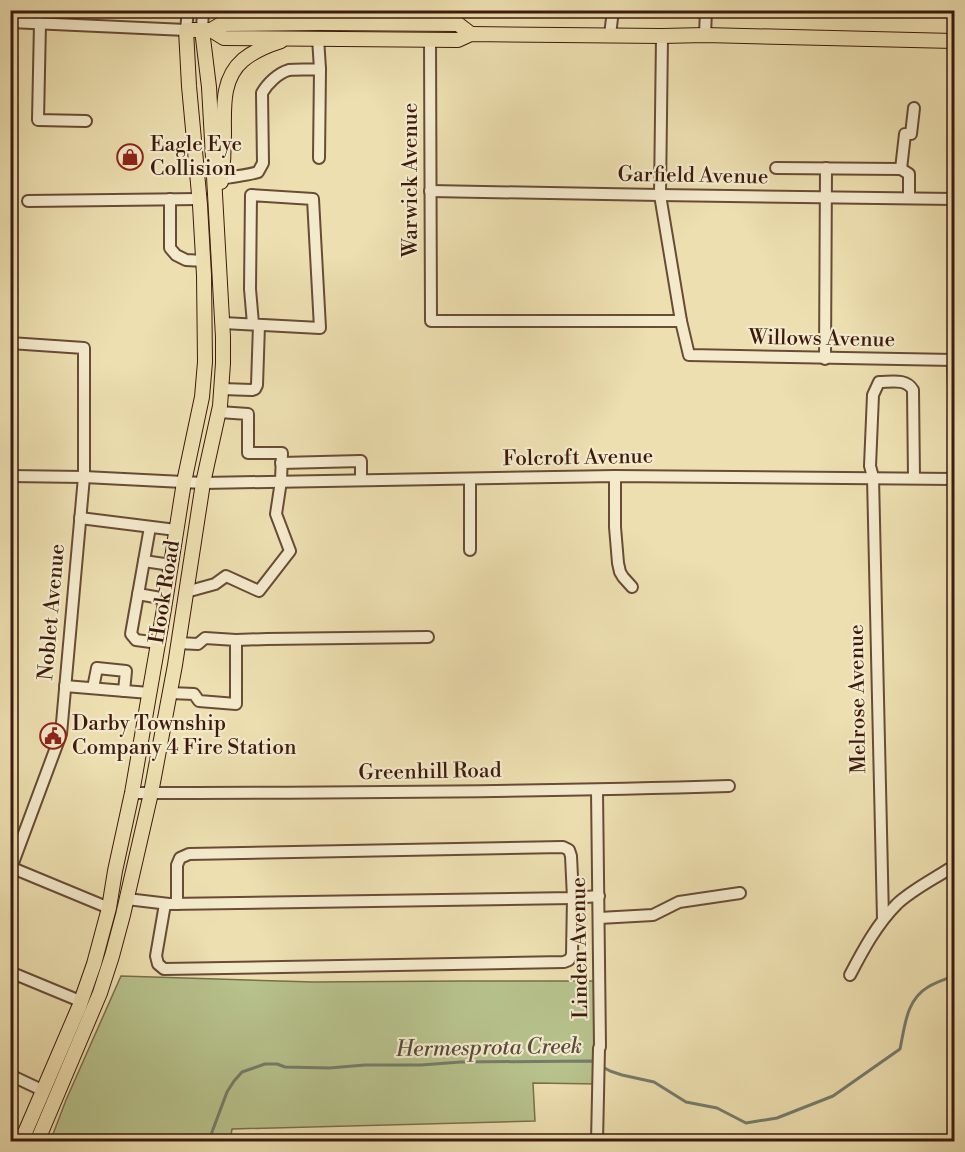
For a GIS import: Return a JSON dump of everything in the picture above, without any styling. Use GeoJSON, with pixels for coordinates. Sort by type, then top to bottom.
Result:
{"type":"FeatureCollection","features":[{"type":"Feature","properties":{"kind":"main road"},"geometry":{"type":"LineString","coordinates":[[229,10],[288,23]]}},
{"type":"Feature","properties":{"kind":"main road"},"geometry":{"type":"LineString","coordinates":[[186,30],[207,30],[221,24],[424,17],[458,24],[471,34]]}},
{"type":"Feature","properties":{"kind":"main road","name":"Hook Road"},"geometry":{"type":"LineString","coordinates":[[21,1142],[44,1091],[94,964],[109,908],[132,793],[184,482],[205,380],[204,261],[186,30]]}},
{"type":"Feature","properties":{"kind":"main road"},"geometry":{"type":"LineString","coordinates":[[207,30],[224,38],[458,40],[471,34],[705,35],[954,41]]}},
{"type":"Feature","properties":{"kind":"main road","name":"Hook Road"},"geometry":{"type":"LineString","coordinates":[[37,1142],[100,993],[127,898],[151,793],[170,693],[203,483],[219,412],[224,363],[223,323],[207,30]]}},
{"type":"Feature","properties":{"kind":"main road"},"geometry":{"type":"LineString","coordinates":[[216,204],[224,157],[224,104],[228,84],[244,59],[255,51],[288,38]]}},
{"type":"Feature","properties":{"kind":"street"},"geometry":{"type":"LineString","coordinates":[[10,22],[186,30],[188,10]]}},
{"type":"Feature","properties":{"kind":"street"},"geometry":{"type":"LineString","coordinates":[[203,10],[207,30]]}},
{"type":"Feature","properties":{"kind":"street"},"geometry":{"type":"LineString","coordinates":[[610,35],[613,10]]}},
{"type":"Feature","properties":{"kind":"street"},"geometry":{"type":"LineString","coordinates":[[705,35],[706,10]]}},
{"type":"Feature","properties":{"kind":"street"},"geometry":{"type":"LineString","coordinates":[[40,23],[38,120],[86,121]]}},
{"type":"Feature","properties":{"kind":"street"},"geometry":{"type":"LineString","coordinates":[[662,36],[660,195],[681,321]]}},
{"type":"Feature","properties":{"kind":"street"},"geometry":{"type":"LineString","coordinates":[[318,38],[319,158]]}},
{"type":"Feature","properties":{"kind":"street","name":"Warwick Avenue"},"geometry":{"type":"LineString","coordinates":[[430,39],[431,321],[681,321]]}},
{"type":"Feature","properties":{"kind":"street"},"geometry":{"type":"LineString","coordinates":[[221,179],[258,172],[263,163],[261,104],[262,93],[267,85],[288,70],[320,69]]}},
{"type":"Feature","properties":{"kind":"street"},"geometry":{"type":"LineString","coordinates":[[902,169],[905,134],[911,134],[914,108]]}},
{"type":"Feature","properties":{"kind":"street"},"geometry":{"type":"LineString","coordinates":[[776,168],[902,169],[909,174],[909,198]]}},
{"type":"Feature","properties":{"kind":"street"},"geometry":{"type":"LineString","coordinates":[[825,359],[826,168]]}},
{"type":"Feature","properties":{"kind":"street","name":"Garfield Avenue"},"geometry":{"type":"LineString","coordinates":[[430,190],[954,199]]}},
{"type":"Feature","properties":{"kind":"street"},"geometry":{"type":"LineString","coordinates":[[222,389],[252,390],[257,385],[256,325],[250,289],[251,195],[313,199],[320,328],[256,325],[223,323]]}},
{"type":"Feature","properties":{"kind":"street"},"geometry":{"type":"LineString","coordinates":[[170,199],[170,248],[176,255],[186,260],[204,261]]}},
{"type":"Feature","properties":{"kind":"street"},"geometry":{"type":"LineString","coordinates":[[28,201],[199,199]]}},
{"type":"Feature","properties":{"kind":"street","name":"Willows Avenue"},"geometry":{"type":"LineString","coordinates":[[681,321],[689,355],[954,360]]}},
{"type":"Feature","properties":{"kind":"street","name":"Noblet Avenue"},"geometry":{"type":"LineString","coordinates":[[10,343],[84,348],[84,477],[61,734],[11,869]]}},
{"type":"Feature","properties":{"kind":"street"},"geometry":{"type":"LineString","coordinates":[[954,360],[954,387]]}},
{"type":"Feature","properties":{"kind":"street","name":"Melrose Avenue"},"geometry":{"type":"LineString","coordinates":[[883,919],[873,477],[870,466],[873,395],[879,382],[902,382],[913,390],[914,478]]}},
{"type":"Feature","properties":{"kind":"street"},"geometry":{"type":"LineString","coordinates":[[186,592],[215,584],[226,576],[259,591],[290,551],[276,514],[282,453],[248,453],[248,414],[219,412]]}},
{"type":"Feature","properties":{"kind":"street"},"geometry":{"type":"LineString","coordinates":[[281,464],[361,462],[361,480]]}},
{"type":"Feature","properties":{"kind":"street","name":"Folcroft Avenue"},"geometry":{"type":"LineString","coordinates":[[10,476],[203,483],[615,476],[954,479]]}},
{"type":"Feature","properties":{"kind":"street"},"geometry":{"type":"LineString","coordinates":[[615,476],[618,562],[620,572],[632,587]]}},
{"type":"Feature","properties":{"kind":"street"},"geometry":{"type":"LineString","coordinates":[[470,479],[470,550]]}},
{"type":"Feature","properties":{"kind":"street"},"geometry":{"type":"LineString","coordinates":[[80,518],[176,530]]}},
{"type":"Feature","properties":{"kind":"street"},"geometry":{"type":"LineString","coordinates":[[150,527],[131,634],[136,640],[158,643]]}},
{"type":"Feature","properties":{"kind":"street"},"geometry":{"type":"LineString","coordinates":[[144,561],[171,565]]}},
{"type":"Feature","properties":{"kind":"street"},"geometry":{"type":"LineString","coordinates":[[138,594],[166,599]]}},
{"type":"Feature","properties":{"kind":"street"},"geometry":{"type":"LineString","coordinates":[[178,643],[198,644],[205,638],[236,640],[428,637]]}},
{"type":"Feature","properties":{"kind":"street"},"geometry":{"type":"LineString","coordinates":[[170,693],[194,694],[199,701],[236,704],[236,640]]}},
{"type":"Feature","properties":{"kind":"street"},"geometry":{"type":"LineString","coordinates":[[93,688],[97,668],[126,671],[124,691]]}},
{"type":"Feature","properties":{"kind":"street"},"geometry":{"type":"LineString","coordinates":[[65,686],[149,693]]}},
{"type":"Feature","properties":{"kind":"street","name":"Greenhill Road"},"geometry":{"type":"LineString","coordinates":[[132,793],[374,793],[729,786]]}},
{"type":"Feature","properties":{"kind":"street","name":"Linden Avenue"},"geometry":{"type":"LineString","coordinates":[[597,790],[600,1047],[597,1142]]}},
{"type":"Feature","properties":{"kind":"street"},"geometry":{"type":"LineString","coordinates":[[165,904],[156,956],[158,964],[164,969],[564,962],[572,955],[571,856],[569,850],[563,847],[189,854],[180,858],[177,865],[177,904]]}},
{"type":"Feature","properties":{"kind":"street"},"geometry":{"type":"LineString","coordinates":[[850,975],[883,919],[899,902],[954,867]]}},
{"type":"Feature","properties":{"kind":"street"},"geometry":{"type":"LineString","coordinates":[[11,869],[109,908]]}},
{"type":"Feature","properties":{"kind":"street"},"geometry":{"type":"LineString","coordinates":[[599,918],[653,915],[679,902],[740,894]]}},
{"type":"Feature","properties":{"kind":"street"},"geometry":{"type":"LineString","coordinates":[[127,898],[177,904],[598,896]]}},
{"type":"Feature","properties":{"kind":"street"},"geometry":{"type":"LineString","coordinates":[[10,972],[80,1001]]}},
{"type":"Feature","properties":{"kind":"street"},"geometry":{"type":"LineString","coordinates":[[10,1075],[44,1091]]}},
{"type":"Feature","properties":{"kind":"green space"},"geometry":{"type":"Polygon","coordinates":[[[121,976],[313,982],[600,981],[599,1084],[533,1083],[535,1121],[232,1129],[230,1142],[50,1142],[66,1100],[121,976]]]}},
{"type":"Feature","properties":{"kind":"waterway","name":"Hermesprota Creek"},"geometry":{"type":"LineString","coordinates":[[601,1066],[622,1075],[654,1082],[686,1102],[717,1108],[746,1123],[777,1118],[833,1096],[900,1049],[905,1023],[915,999],[928,987],[954,976]]}},
{"type":"Feature","properties":{"kind":"waterway","name":"Hermesprota Creek"},"geometry":{"type":"LineString","coordinates":[[210,1142],[227,1092],[234,1081],[242,1072],[265,1064],[329,1068],[461,1062],[591,1061],[595,1063]]}},
{"type":"Feature","properties":{"kind":"place","name":"Eagle Eye Collision"},"geometry":{"type":"Point","coordinates":[130,157]}},
{"type":"Feature","properties":{"kind":"place","name":"Darby Township Company 4 Fire Station"},"geometry":{"type":"Point","coordinates":[53,736]}}]}
